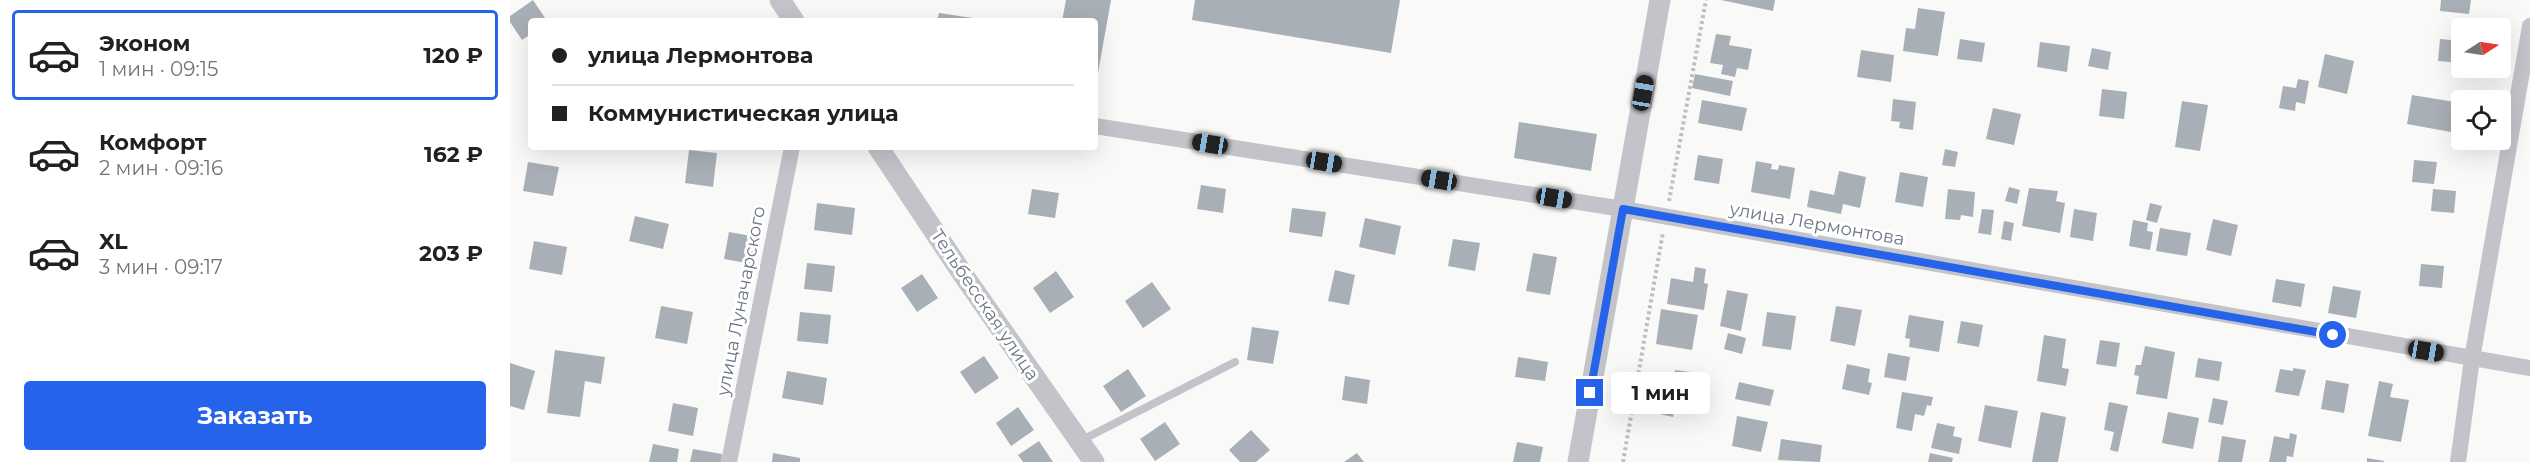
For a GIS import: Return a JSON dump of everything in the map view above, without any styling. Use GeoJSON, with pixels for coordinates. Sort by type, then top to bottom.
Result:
{"type":"FeatureCollection","features":[{"type":"Feature","properties":{"kind":"street"},"geometry":{"type":"LineString","coordinates":[[780,0],[792,18]]}},
{"type":"Feature","properties":{"kind":"street"},"geometry":{"type":"LineString","coordinates":[[1578,462],[1660,0]]}},
{"type":"Feature","properties":{"kind":"street"},"geometry":{"type":"LineString","coordinates":[[2458,462],[2472,359],[2530,26]]}},
{"type":"Feature","properties":{"kind":"street","name":"улица Лермонтова"},"geometry":{"type":"LineString","coordinates":[[1098,126],[1623,209],[2530,368]]}},
{"type":"Feature","properties":{"kind":"street","name":"улица Луначарского"},"geometry":{"type":"LineString","coordinates":[[729,462],[791,150]]}},
{"type":"Feature","properties":{"kind":"street","name":"Тельбесская улица"},"geometry":{"type":"LineString","coordinates":[[880,150],[964,276],[1094,462]]}},
{"type":"Feature","properties":{"kind":"lane"},"geometry":{"type":"LineString","coordinates":[[1079,441],[1234,362]]}},
{"type":"Feature","properties":{"kind":"building"},"geometry":{"type":"Polygon","coordinates":[[[533,0],[545,18],[528,18],[528,36],[522,40],[510,22],[510,16],[533,0]]]}},
{"type":"Feature","properties":{"kind":"building"},"geometry":{"type":"Polygon","coordinates":[[[1066,0],[1111,0],[1098,73],[1098,18],[1063,18],[1066,0]]]}},
{"type":"Feature","properties":{"kind":"building"},"geometry":{"type":"Polygon","coordinates":[[[1195,0],[1400,0],[1391,53],[1192,20],[1195,0]]]}},
{"type":"Feature","properties":{"kind":"building"},"geometry":{"type":"Polygon","coordinates":[[[1721,0],[1775,0],[1773,11],[1721,0]]]}},
{"type":"Feature","properties":{"kind":"building"},"geometry":{"type":"Polygon","coordinates":[[[2441,0],[2471,0],[2469,14],[2440,11],[2441,0]]]}},
{"type":"Feature","properties":{"kind":"building"},"geometry":{"type":"Polygon","coordinates":[[[1918,8],[1945,12],[1938,56],[1903,51],[1906,28],[1915,29],[1918,8]]]}},
{"type":"Feature","properties":{"kind":"building"},"geometry":{"type":"Polygon","coordinates":[[[939,13],[973,18],[938,18],[939,13]]]}},
{"type":"Feature","properties":{"kind":"building"},"geometry":{"type":"Polygon","coordinates":[[[1716,34],[1731,36],[1729,45],[1752,49],[1748,70],[1737,68],[1735,77],[1721,74],[1723,65],[1710,63],[1716,34]]]}},
{"type":"Feature","properties":{"kind":"building"},"geometry":{"type":"Polygon","coordinates":[[[1960,39],[1985,43],[1982,62],[1957,59],[1960,39]]]}},
{"type":"Feature","properties":{"kind":"building"},"geometry":{"type":"Polygon","coordinates":[[[2440,39],[2451,40],[2451,62],[2438,61],[2440,39]]]}},
{"type":"Feature","properties":{"kind":"building"},"geometry":{"type":"Polygon","coordinates":[[[2040,42],[2070,46],[2067,72],[2037,67],[2040,42]]]}},
{"type":"Feature","properties":{"kind":"building"},"geometry":{"type":"Polygon","coordinates":[[[2092,48],[2111,52],[2108,70],[2088,66],[2092,48]]]}},
{"type":"Feature","properties":{"kind":"building"},"geometry":{"type":"Polygon","coordinates":[[[1861,50],[1894,55],[1891,82],[1857,77],[1861,50]]]}},
{"type":"Feature","properties":{"kind":"building"},"geometry":{"type":"Polygon","coordinates":[[[2325,54],[2354,61],[2347,94],[2318,87],[2325,54]]]}},
{"type":"Feature","properties":{"kind":"building"},"geometry":{"type":"Polygon","coordinates":[[[1695,74],[1733,81],[1730,96],[1692,88],[1695,74]]]}},
{"type":"Feature","properties":{"kind":"building"},"geometry":{"type":"Polygon","coordinates":[[[2298,79],[2309,81],[2305,104],[2296,102],[2295,111],[2279,108],[2283,86],[2296,88],[2298,79]]]}},
{"type":"Feature","properties":{"kind":"building"},"geometry":{"type":"Polygon","coordinates":[[[2102,89],[2127,92],[2124,119],[2099,116],[2102,89]]]}},
{"type":"Feature","properties":{"kind":"building"},"geometry":{"type":"Polygon","coordinates":[[[2412,95],[2451,101],[2451,132],[2407,124],[2412,95]]]}},
{"type":"Feature","properties":{"kind":"building"},"geometry":{"type":"Polygon","coordinates":[[[1893,99],[1916,102],[1913,130],[1899,128],[1900,122],[1891,121],[1893,99]]]}},
{"type":"Feature","properties":{"kind":"building"},"geometry":{"type":"Polygon","coordinates":[[[1702,100],[1747,108],[1742,131],[1698,123],[1702,100]]]}},
{"type":"Feature","properties":{"kind":"building"},"geometry":{"type":"Polygon","coordinates":[[[2182,101],[2208,105],[2200,151],[2175,147],[2182,101]]]}},
{"type":"Feature","properties":{"kind":"building"},"geometry":{"type":"Polygon","coordinates":[[[1993,108],[2021,114],[2014,145],[1986,139],[1993,108]]]}},
{"type":"Feature","properties":{"kind":"building"},"geometry":{"type":"Polygon","coordinates":[[[1519,122],[1597,134],[1591,171],[1514,158],[1519,122]]]}},
{"type":"Feature","properties":{"kind":"building"},"geometry":{"type":"Polygon","coordinates":[[[1945,149],[1958,152],[1955,167],[1942,165],[1945,149]]]}},
{"type":"Feature","properties":{"kind":"building"},"geometry":{"type":"Polygon","coordinates":[[[689,150],[717,153],[713,187],[685,183],[689,150]]]}},
{"type":"Feature","properties":{"kind":"building"},"geometry":{"type":"Polygon","coordinates":[[[1698,155],[1723,159],[1719,184],[1694,180],[1698,155]]]}},
{"type":"Feature","properties":{"kind":"building"},"geometry":{"type":"Polygon","coordinates":[[[2414,160],[2437,162],[2434,184],[2412,182],[2414,160]]]}},
{"type":"Feature","properties":{"kind":"building"},"geometry":{"type":"Polygon","coordinates":[[[1756,161],[1772,164],[1771,169],[1778,170],[1779,165],[1795,168],[1790,199],[1751,192],[1756,161]]]}},
{"type":"Feature","properties":{"kind":"building"},"geometry":{"type":"Polygon","coordinates":[[[528,162],[559,167],[553,196],[523,191],[528,162]]]}},
{"type":"Feature","properties":{"kind":"building"},"geometry":{"type":"Polygon","coordinates":[[[1839,171],[1866,177],[1860,208],[1843,204],[1841,214],[1807,207],[1810,190],[1834,195],[1839,171]]]}},
{"type":"Feature","properties":{"kind":"building"},"geometry":{"type":"Polygon","coordinates":[[[1900,172],[1928,177],[1923,207],[1895,202],[1900,172]]]}},
{"type":"Feature","properties":{"kind":"building"},"geometry":{"type":"Polygon","coordinates":[[[1201,185],[1226,189],[1223,213],[1197,209],[1201,185]]]}},
{"type":"Feature","properties":{"kind":"building"},"geometry":{"type":"Polygon","coordinates":[[[2009,187],[2020,190],[2017,204],[2005,201],[2009,187]]]}},
{"type":"Feature","properties":{"kind":"building"},"geometry":{"type":"Polygon","coordinates":[[[2029,188],[2058,191],[2056,201],[2065,203],[2060,233],[2022,226],[2029,188]]]}},
{"type":"Feature","properties":{"kind":"building"},"geometry":{"type":"Polygon","coordinates":[[[1032,189],[1059,193],[1055,218],[1028,214],[1032,189]]]}},
{"type":"Feature","properties":{"kind":"building"},"geometry":{"type":"Polygon","coordinates":[[[1948,189],[1975,192],[1973,217],[1961,215],[1960,220],[1945,219],[1948,189]]]}},
{"type":"Feature","properties":{"kind":"building"},"geometry":{"type":"Polygon","coordinates":[[[2433,189],[2456,191],[2454,213],[2431,211],[2433,189]]]}},
{"type":"Feature","properties":{"kind":"building"},"geometry":{"type":"Polygon","coordinates":[[[817,203],[855,208],[852,235],[814,230],[817,203]]]}},
{"type":"Feature","properties":{"kind":"building"},"geometry":{"type":"Polygon","coordinates":[[[2150,203],[2162,206],[2157,223],[2146,220],[2150,203]]]}},
{"type":"Feature","properties":{"kind":"building"},"geometry":{"type":"Polygon","coordinates":[[[1292,208],[1326,212],[1322,237],[1289,232],[1292,208]]]}},
{"type":"Feature","properties":{"kind":"building"},"geometry":{"type":"Polygon","coordinates":[[[1982,209],[1994,210],[1991,235],[1978,233],[1982,209]]]}},
{"type":"Feature","properties":{"kind":"building"},"geometry":{"type":"Polygon","coordinates":[[[2074,209],[2097,213],[2093,241],[2070,237],[2074,209]]]}},
{"type":"Feature","properties":{"kind":"building"},"geometry":{"type":"Polygon","coordinates":[[[635,216],[669,224],[663,249],[629,241],[635,216]]]}},
{"type":"Feature","properties":{"kind":"building"},"geometry":{"type":"Polygon","coordinates":[[[1365,218],[1401,226],[1395,255],[1359,247],[1365,218]]]}},
{"type":"Feature","properties":{"kind":"building"},"geometry":{"type":"Polygon","coordinates":[[[2213,219],[2238,225],[2231,256],[2206,250],[2213,219]]]}},
{"type":"Feature","properties":{"kind":"building"},"geometry":{"type":"Polygon","coordinates":[[[2133,220],[2148,223],[2147,231],[2153,232],[2150,250],[2129,246],[2133,220]]]}},
{"type":"Feature","properties":{"kind":"building"},"geometry":{"type":"Polygon","coordinates":[[[2004,221],[2014,223],[2011,241],[2001,239],[2004,221]]]}},
{"type":"Feature","properties":{"kind":"building"},"geometry":{"type":"Polygon","coordinates":[[[2160,228],[2191,233],[2187,256],[2156,251],[2160,228]]]}},
{"type":"Feature","properties":{"kind":"building"},"geometry":{"type":"Polygon","coordinates":[[[729,232],[757,237],[752,264],[724,259],[729,232]]]}},
{"type":"Feature","properties":{"kind":"building"},"geometry":{"type":"Polygon","coordinates":[[[1453,239],[1480,243],[1475,271],[1448,266],[1453,239]]]}},
{"type":"Feature","properties":{"kind":"building"},"geometry":{"type":"Polygon","coordinates":[[[534,241],[567,247],[562,275],[529,269],[534,241]]]}},
{"type":"Feature","properties":{"kind":"building"},"geometry":{"type":"Polygon","coordinates":[[[1533,253],[1557,257],[1550,295],[1526,291],[1533,253]]]}},
{"type":"Feature","properties":{"kind":"building"},"geometry":{"type":"Polygon","coordinates":[[[807,263],[835,266],[832,292],[804,289],[807,263]]]}},
{"type":"Feature","properties":{"kind":"building"},"geometry":{"type":"Polygon","coordinates":[[[2421,264],[2444,266],[2442,288],[2419,286],[2421,264]]]}},
{"type":"Feature","properties":{"kind":"building"},"geometry":{"type":"Polygon","coordinates":[[[1695,267],[1706,269],[1704,283],[1708,284],[1704,310],[1667,304],[1671,278],[1693,282],[1695,267]]]}},
{"type":"Feature","properties":{"kind":"building"},"geometry":{"type":"Polygon","coordinates":[[[1335,270],[1355,275],[1349,305],[1328,301],[1335,270]]]}},
{"type":"Feature","properties":{"kind":"building"},"geometry":{"type":"Polygon","coordinates":[[[1056,271],[1074,297],[1050,313],[1033,288],[1056,271]]]}},
{"type":"Feature","properties":{"kind":"building"},"geometry":{"type":"Polygon","coordinates":[[[922,274],[938,298],[917,312],[901,288],[922,274]]]}},
{"type":"Feature","properties":{"kind":"building"},"geometry":{"type":"Polygon","coordinates":[[[2276,279],[2305,284],[2301,307],[2272,302],[2276,279]]]}},
{"type":"Feature","properties":{"kind":"building"},"geometry":{"type":"Polygon","coordinates":[[[1152,282],[1171,309],[1143,328],[1125,301],[1152,282]]]}},
{"type":"Feature","properties":{"kind":"building"},"geometry":{"type":"Polygon","coordinates":[[[2333,286],[2361,291],[2356,318],[2328,313],[2333,286]]]}},
{"type":"Feature","properties":{"kind":"building"},"geometry":{"type":"Polygon","coordinates":[[[1727,290],[1748,294],[1741,331],[1720,326],[1727,290]]]}},
{"type":"Feature","properties":{"kind":"building"},"geometry":{"type":"Polygon","coordinates":[[[661,306],[693,312],[687,344],[655,338],[661,306]]]}},
{"type":"Feature","properties":{"kind":"building"},"geometry":{"type":"Polygon","coordinates":[[[1836,306],[1862,310],[1855,346],[1830,341],[1836,306]]]}},
{"type":"Feature","properties":{"kind":"building"},"geometry":{"type":"Polygon","coordinates":[[[1661,309],[1698,315],[1692,350],[1656,344],[1661,309]]]}},
{"type":"Feature","properties":{"kind":"building"},"geometry":{"type":"Polygon","coordinates":[[[800,312],[831,315],[828,344],[797,341],[800,312]]]}},
{"type":"Feature","properties":{"kind":"building"},"geometry":{"type":"Polygon","coordinates":[[[1767,312],[1796,316],[1791,350],[1762,346],[1767,312]]]}},
{"type":"Feature","properties":{"kind":"building"},"geometry":{"type":"Polygon","coordinates":[[[1909,315],[1944,321],[1939,352],[1909,347],[1910,339],[1905,338],[1909,315]]]}},
{"type":"Feature","properties":{"kind":"building"},"geometry":{"type":"Polygon","coordinates":[[[1961,321],[1983,325],[1979,347],[1957,343],[1961,321]]]}},
{"type":"Feature","properties":{"kind":"building"},"geometry":{"type":"Polygon","coordinates":[[[1252,327],[1279,331],[1273,364],[1247,360],[1252,327]]]}},
{"type":"Feature","properties":{"kind":"building"},"geometry":{"type":"Polygon","coordinates":[[[1728,333],[1746,338],[1742,354],[1724,349],[1728,333]]]}},
{"type":"Feature","properties":{"kind":"building"},"geometry":{"type":"Polygon","coordinates":[[[2044,335],[2066,339],[2062,368],[2069,369],[2066,386],[2037,381],[2044,335]]]}},
{"type":"Feature","properties":{"kind":"building"},"geometry":{"type":"Polygon","coordinates":[[[2100,340],[2120,343],[2116,367],[2096,364],[2100,340]]]}},
{"type":"Feature","properties":{"kind":"building"},"geometry":{"type":"Polygon","coordinates":[[[2145,346],[2175,352],[2167,399],[2136,394],[2139,376],[2134,375],[2136,365],[2141,365],[2145,346]]]}},
{"type":"Feature","properties":{"kind":"building"},"geometry":{"type":"Polygon","coordinates":[[[555,350],[605,357],[601,384],[585,381],[580,417],[547,413],[555,350]]]}},
{"type":"Feature","properties":{"kind":"building"},"geometry":{"type":"Polygon","coordinates":[[[1888,353],[1910,357],[1906,381],[1884,377],[1888,353]]]}},
{"type":"Feature","properties":{"kind":"building"},"geometry":{"type":"Polygon","coordinates":[[[984,356],[999,378],[975,394],[960,372],[984,356]]]}},
{"type":"Feature","properties":{"kind":"building"},"geometry":{"type":"Polygon","coordinates":[[[1518,357],[1548,362],[1545,381],[1515,377],[1518,357]]]}},
{"type":"Feature","properties":{"kind":"building"},"geometry":{"type":"Polygon","coordinates":[[[2198,358],[2222,362],[2219,381],[2195,377],[2198,358]]]}},
{"type":"Feature","properties":{"kind":"building"},"geometry":{"type":"Polygon","coordinates":[[[510,363],[535,371],[524,410],[510,406],[510,363]]]}},
{"type":"Feature","properties":{"kind":"building"},"geometry":{"type":"Polygon","coordinates":[[[1847,364],[1870,369],[1868,382],[1872,383],[1869,395],[1842,389],[1847,364]]]}},
{"type":"Feature","properties":{"kind":"building"},"geometry":{"type":"Polygon","coordinates":[[[2293,368],[2306,370],[2299,396],[2275,392],[2280,369],[2293,371],[2293,368]]]}},
{"type":"Feature","properties":{"kind":"building"},"geometry":{"type":"Polygon","coordinates":[[[1128,369],[1146,396],[1121,412],[1103,386],[1128,369]]]}},
{"type":"Feature","properties":{"kind":"building"},"geometry":{"type":"Polygon","coordinates":[[[1675,370],[1691,372],[1689,386],[1673,383],[1675,370]]]}},
{"type":"Feature","properties":{"kind":"building"},"geometry":{"type":"Polygon","coordinates":[[[787,371],[827,378],[823,405],[782,398],[787,371]]]}},
{"type":"Feature","properties":{"kind":"building"},"geometry":{"type":"Polygon","coordinates":[[[1345,376],[1370,380],[1367,404],[1342,400],[1345,376]]]}},
{"type":"Feature","properties":{"kind":"building"},"geometry":{"type":"Polygon","coordinates":[[[2326,380],[2349,384],[2344,413],[2321,409],[2326,380]]]}},
{"type":"Feature","properties":{"kind":"building"},"geometry":{"type":"Polygon","coordinates":[[[2379,381],[2393,384],[2390,397],[2409,400],[2401,442],[2368,436],[2379,381]]]}},
{"type":"Feature","properties":{"kind":"building"},"geometry":{"type":"Polygon","coordinates":[[[1646,382],[1679,389],[1673,417],[1641,410],[1646,382]]]}},
{"type":"Feature","properties":{"kind":"building"},"geometry":{"type":"Polygon","coordinates":[[[1739,382],[1774,390],[1770,406],[1735,399],[1739,382]]]}},
{"type":"Feature","properties":{"kind":"building"},"geometry":{"type":"Polygon","coordinates":[[[1902,392],[1933,397],[1931,406],[1927,405],[1924,416],[1915,414],[1912,431],[1896,428],[1902,392]]]}},
{"type":"Feature","properties":{"kind":"building"},"geometry":{"type":"Polygon","coordinates":[[[2213,398],[2228,401],[2223,425],[2208,422],[2213,398]]]}},
{"type":"Feature","properties":{"kind":"building"},"geometry":{"type":"Polygon","coordinates":[[[2109,402],[2128,406],[2118,452],[2110,450],[2114,432],[2104,430],[2109,402]]]}},
{"type":"Feature","properties":{"kind":"building"},"geometry":{"type":"Polygon","coordinates":[[[673,403],[698,408],[693,436],[668,431],[673,403]]]}},
{"type":"Feature","properties":{"kind":"building"},"geometry":{"type":"Polygon","coordinates":[[[1985,405],[2018,411],[2011,448],[1978,441],[1985,405]]]}},
{"type":"Feature","properties":{"kind":"building"},"geometry":{"type":"Polygon","coordinates":[[[1018,407],[1034,430],[1011,446],[996,423],[1018,407]]]}},
{"type":"Feature","properties":{"kind":"building"},"geometry":{"type":"Polygon","coordinates":[[[2041,412],[2066,417],[2058,462],[2032,462],[2041,412]]]}},
{"type":"Feature","properties":{"kind":"building"},"geometry":{"type":"Polygon","coordinates":[[[2168,412],[2199,418],[2193,449],[2162,443],[2168,412]]]}},
{"type":"Feature","properties":{"kind":"building"},"geometry":{"type":"Polygon","coordinates":[[[1737,416],[1768,422],[1761,452],[1732,446],[1737,416]]]}},
{"type":"Feature","properties":{"kind":"building"},"geometry":{"type":"Polygon","coordinates":[[[1165,422],[1180,444],[1155,461],[1140,439],[1165,422]]]}},
{"type":"Feature","properties":{"kind":"building"},"geometry":{"type":"Polygon","coordinates":[[[1937,423],[1955,427],[1953,436],[1962,438],[1959,454],[1931,448],[1937,423]]]}},
{"type":"Feature","properties":{"kind":"building"},"geometry":{"type":"Polygon","coordinates":[[[1251,430],[1270,450],[1256,462],[1240,462],[1229,450],[1251,430]]]}},
{"type":"Feature","properties":{"kind":"building"},"geometry":{"type":"Polygon","coordinates":[[[2290,433],[2297,435],[2293,457],[2287,456],[2286,462],[2269,462],[2274,436],[2289,439],[2290,433]]]}},
{"type":"Feature","properties":{"kind":"building"},"geometry":{"type":"Polygon","coordinates":[[[2222,436],[2246,440],[2242,462],[2218,462],[2222,436]]]}},
{"type":"Feature","properties":{"kind":"building"},"geometry":{"type":"Polygon","coordinates":[[[1781,439],[1822,445],[1820,462],[1778,460],[1781,439]]]}},
{"type":"Feature","properties":{"kind":"building"},"geometry":{"type":"Polygon","coordinates":[[[1039,441],[1053,462],[1023,462],[1018,455],[1039,441]]]}},
{"type":"Feature","properties":{"kind":"building"},"geometry":{"type":"Polygon","coordinates":[[[1517,442],[1543,447],[1540,462],[1513,462],[1517,442]]]}},
{"type":"Feature","properties":{"kind":"building"},"geometry":{"type":"Polygon","coordinates":[[[653,444],[679,449],[677,462],[649,462],[653,444]]]}},
{"type":"Feature","properties":{"kind":"building"},"geometry":{"type":"Polygon","coordinates":[[[693,449],[722,454],[721,462],[690,462],[693,449]]]}},
{"type":"Feature","properties":{"kind":"building"},"geometry":{"type":"Polygon","coordinates":[[[773,453],[800,458],[800,462],[772,462],[773,453]]]}},
{"type":"Feature","properties":{"kind":"building"},"geometry":{"type":"Polygon","coordinates":[[[1357,453],[1364,462],[1344,462],[1357,453]]]}},
{"type":"Feature","properties":{"kind":"building"},"geometry":{"type":"Polygon","coordinates":[[[1930,453],[1953,458],[1952,462],[1928,462],[1930,453]]]}},
{"type":"Feature","properties":{"kind":"building"},"geometry":{"type":"Polygon","coordinates":[[[2367,458],[2384,461],[2384,462],[2367,462],[2367,458]]]}},
{"type":"Feature","properties":{"kind":"route"},"geometry":{"type":"LineString","coordinates":[[1590,393],[1623,209],[2333,335]]}}]}
